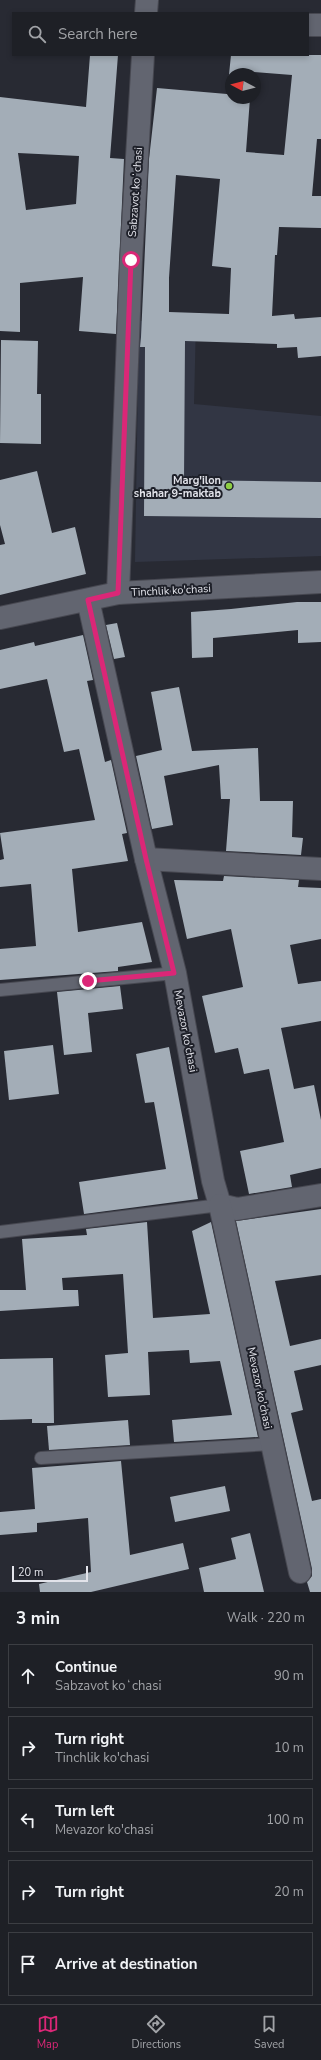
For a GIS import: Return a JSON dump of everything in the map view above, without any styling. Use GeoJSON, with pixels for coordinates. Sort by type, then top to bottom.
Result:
{"type":"FeatureCollection","features":[{"type":"Feature","properties":{"kind":"street"},"geometry":{"type":"LineString","coordinates":[[146,12],[147,0]]}},
{"type":"Feature","properties":{"kind":"street"},"geometry":{"type":"LineString","coordinates":[[309,24],[321,25]]}},
{"type":"Feature","properties":{"kind":"street","name":"Sabzavot koʻchasi"},"geometry":{"type":"LineString","coordinates":[[118,593],[131,260],[143,56]]}},
{"type":"Feature","properties":{"kind":"street","name":"Tinchlik ko'chasi"},"geometry":{"type":"LineString","coordinates":[[0,618],[118,593],[321,582]]}},
{"type":"Feature","properties":{"kind":"street","name":"Mevazor ko'chasi"},"geometry":{"type":"LineString","coordinates":[[88,600],[146,859],[174,973],[213,1181],[220,1205],[300,1572]]}},
{"type":"Feature","properties":{"kind":"street"},"geometry":{"type":"LineString","coordinates":[[146,859],[321,869]]}},
{"type":"Feature","properties":{"kind":"street"},"geometry":{"type":"LineString","coordinates":[[220,1205],[237,1208],[321,1194]]}},
{"type":"Feature","properties":{"kind":"lane"},"geometry":{"type":"LineString","coordinates":[[0,990],[174,973]]}},
{"type":"Feature","properties":{"kind":"lane"},"geometry":{"type":"LineString","coordinates":[[0,1232],[220,1205]]}},
{"type":"Feature","properties":{"kind":"lane"},"geometry":{"type":"LineString","coordinates":[[41,1458],[272,1444]]}},
{"type":"Feature","properties":{"kind":"shaded area","name":"Marg'ilon shahar 9-maktab"},"geometry":{"type":"Polygon","coordinates":[[[139,321],[196,321],[194,404],[321,416],[321,556],[135,562],[139,321]]]}},
{"type":"Feature","properties":{"kind":"building"},"geometry":{"type":"Polygon","coordinates":[[[321,55],[321,139],[317,139],[312,196],[321,196],[321,228],[279,227],[277,255],[275,255],[272,316],[294,314],[295,319],[321,317],[321,356],[298,358],[297,347],[277,348],[277,344],[185,341],[184,480],[321,482],[321,518],[144,516],[145,347],[140,347],[149,159],[157,88],[225,94],[225,104],[250,104],[246,152],[284,155],[292,75],[261,73],[261,68],[230,68],[231,56],[321,55]],[[176,175],[169,278],[169,312],[229,314],[231,268],[212,266],[220,179],[176,175]]]}},
{"type":"Feature","properties":{"kind":"building"},"geometry":{"type":"Polygon","coordinates":[[[90,56],[118,56],[110,158],[124,159],[116,334],[79,331],[83,277],[20,283],[20,332],[0,331],[0,97],[86,107],[90,56]],[[18,153],[26,210],[76,204],[79,156],[18,153]]]}},
{"type":"Feature","properties":{"kind":"building"},"geometry":{"type":"Polygon","coordinates":[[[1,340],[38,341],[37,394],[41,394],[41,444],[0,443],[1,340]]]}},
{"type":"Feature","properties":{"kind":"building"},"geometry":{"type":"Polygon","coordinates":[[[37,471],[52,533],[75,527],[86,574],[0,595],[0,545],[5,544],[0,525],[0,480],[37,471]]]}},
{"type":"Feature","properties":{"kind":"building"},"geometry":{"type":"Polygon","coordinates":[[[297,602],[321,602],[321,642],[298,643],[298,630],[213,638],[213,657],[192,658],[191,612],[297,602]]]}},
{"type":"Feature","properties":{"kind":"building"},"geometry":{"type":"Polygon","coordinates":[[[117,623],[125,657],[114,659],[106,625],[117,623]]]}},
{"type":"Feature","properties":{"kind":"building"},"geometry":{"type":"Polygon","coordinates":[[[83,635],[93,680],[87,681],[105,762],[111,760],[127,833],[122,834],[128,861],[72,869],[78,932],[142,922],[152,962],[118,967],[118,971],[0,980],[0,949],[36,946],[31,884],[0,887],[0,860],[4,859],[0,833],[95,820],[79,749],[64,752],[47,679],[0,689],[0,650],[34,642],[35,646],[83,635]]]}},
{"type":"Feature","properties":{"kind":"building"},"geometry":{"type":"Polygon","coordinates":[[[179,687],[192,751],[258,748],[260,801],[293,801],[292,837],[303,838],[301,855],[226,851],[230,799],[221,799],[219,765],[164,776],[173,825],[152,829],[136,756],[162,750],[151,692],[179,687]]]}},
{"type":"Feature","properties":{"kind":"building"},"geometry":{"type":"Polygon","coordinates":[[[224,876],[299,880],[298,887],[321,888],[321,939],[290,945],[298,984],[321,981],[321,1021],[281,1028],[294,1089],[314,1085],[321,1120],[321,1168],[290,1175],[292,1187],[249,1194],[240,1151],[284,1142],[269,1069],[244,1074],[238,1048],[215,1053],[202,996],[243,987],[231,929],[187,939],[174,880],[223,881],[224,876]]]}},
{"type":"Feature","properties":{"kind":"building"},"geometry":{"type":"Polygon","coordinates":[[[120,986],[123,1009],[88,1013],[92,1052],[64,1055],[57,992],[120,986]]]}},
{"type":"Feature","properties":{"kind":"building"},"geometry":{"type":"Polygon","coordinates":[[[53,1045],[59,1094],[9,1100],[4,1051],[53,1045]]]}},
{"type":"Feature","properties":{"kind":"building"},"geometry":{"type":"Polygon","coordinates":[[[169,1047],[198,1199],[84,1214],[79,1182],[166,1169],[154,1102],[145,1103],[136,1054],[169,1047]]]}},
{"type":"Feature","properties":{"kind":"building"},"geometry":{"type":"Polygon","coordinates":[[[321,1209],[321,1275],[275,1281],[290,1346],[321,1339],[321,1365],[294,1371],[303,1410],[291,1413],[312,1501],[321,1499],[321,1592],[310,1592],[307,1582],[312,1576],[312,1569],[236,1221],[321,1209]]]}},
{"type":"Feature","properties":{"kind":"building"},"geometry":{"type":"Polygon","coordinates":[[[147,1222],[153,1318],[210,1314],[192,1231],[211,1222],[258,1437],[174,1442],[172,1420],[232,1415],[220,1361],[190,1363],[189,1350],[148,1352],[150,1395],[108,1397],[105,1355],[128,1353],[123,1274],[62,1278],[63,1290],[78,1290],[79,1306],[0,1311],[0,1290],[26,1290],[22,1239],[87,1235],[86,1229],[147,1222]]]}},
{"type":"Feature","properties":{"kind":"building"},"geometry":{"type":"Polygon","coordinates":[[[53,1358],[54,1423],[32,1423],[32,1419],[0,1420],[0,1359],[53,1358]]]}},
{"type":"Feature","properties":{"kind":"building"},"geometry":{"type":"Polygon","coordinates":[[[128,1420],[130,1445],[49,1450],[47,1426],[128,1420]]]}},
{"type":"Feature","properties":{"kind":"building"},"geometry":{"type":"Polygon","coordinates":[[[121,1461],[130,1555],[183,1543],[189,1569],[91,1592],[40,1592],[39,1584],[91,1572],[88,1518],[37,1523],[37,1532],[0,1535],[0,1512],[35,1509],[32,1468],[121,1461]]]}},
{"type":"Feature","properties":{"kind":"building"},"geometry":{"type":"Polygon","coordinates":[[[225,1486],[230,1511],[175,1522],[170,1497],[225,1486]]]}},
{"type":"Feature","properties":{"kind":"building"},"geometry":{"type":"Polygon","coordinates":[[[250,1533],[264,1592],[204,1592],[199,1568],[236,1559],[231,1538],[250,1533]]]}},
{"type":"Feature","properties":{"kind":"place","name":"Marg'ilon shahar 9-maktab"},"geometry":{"type":"Point","coordinates":[229,486]}},
{"type":"Feature","properties":{"kind":"route"},"geometry":{"type":"LineString","coordinates":[[88,981],[174,973],[146,859],[88,600],[118,593],[131,260]]}}]}
